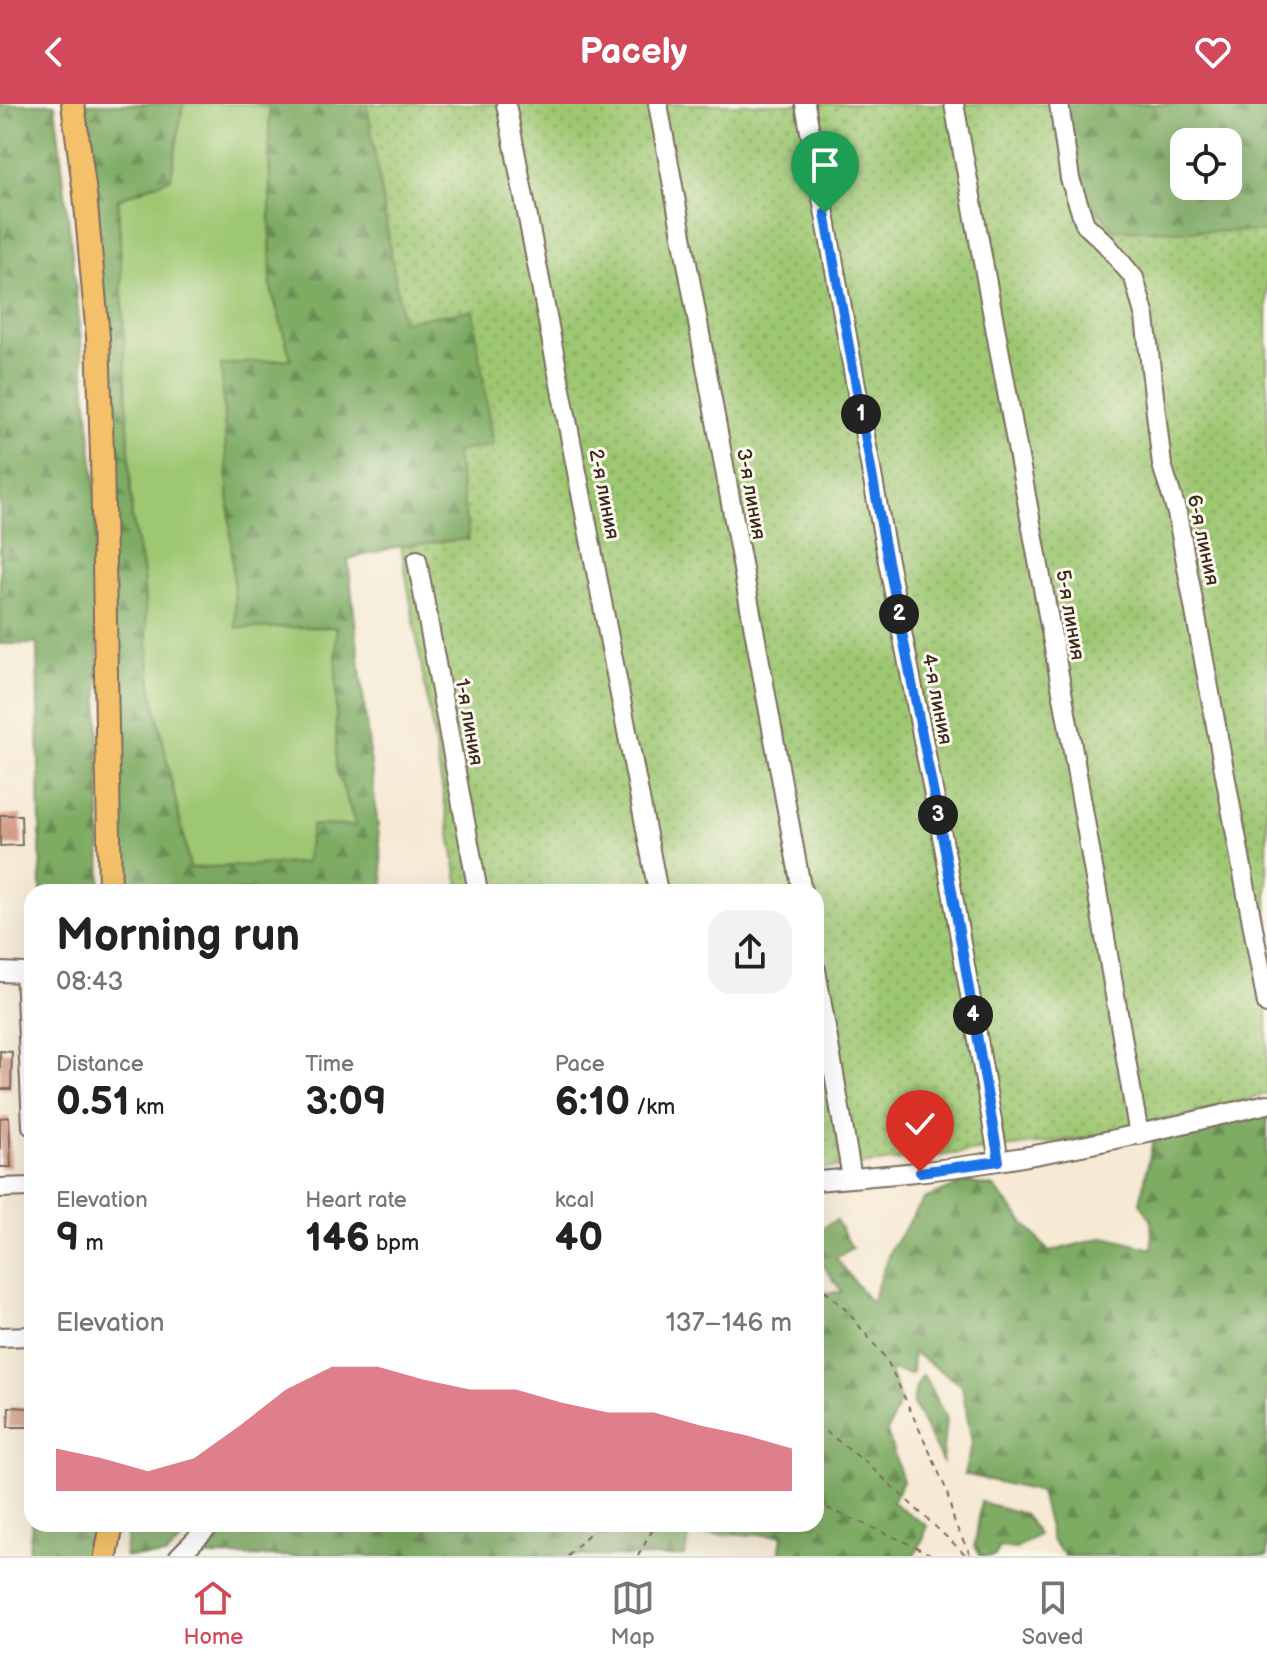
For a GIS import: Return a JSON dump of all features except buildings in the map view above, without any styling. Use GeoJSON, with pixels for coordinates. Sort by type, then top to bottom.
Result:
{"type":"FeatureCollection","features":[{"type":"Feature","properties":{"kind":"main road"},"geometry":{"type":"LineString","coordinates":[[73,104],[98,337],[110,884]]}},
{"type":"Feature","properties":{"kind":"main road"},"geometry":{"type":"LineString","coordinates":[[106,1556],[110,1532]]}},
{"type":"Feature","properties":{"kind":"street","name":"2-я линия"},"geometry":{"type":"LineString","coordinates":[[506,104],[656,884]]}},
{"type":"Feature","properties":{"kind":"street","name":"3-я линия"},"geometry":{"type":"LineString","coordinates":[[658,104],[801,884]]}},
{"type":"Feature","properties":{"kind":"street","name":"4-я линия"},"geometry":{"type":"LineString","coordinates":[[805,104],[884,541],[945,851],[999,1161]]}},
{"type":"Feature","properties":{"kind":"street","name":"5-я линия"},"geometry":{"type":"LineString","coordinates":[[954,104],[1139,1135]]}},
{"type":"Feature","properties":{"kind":"street","name":"6-я линия"},"geometry":{"type":"LineString","coordinates":[[1059,104],[1070,179],[1085,224],[1134,278],[1145,317],[1162,465],[1177,513],[1267,1004]]}},
{"type":"Feature","properties":{"kind":"street","name":"1-я линия"},"geometry":{"type":"LineString","coordinates":[[417,560],[477,884]]}},
{"type":"Feature","properties":{"kind":"street"},"geometry":{"type":"LineString","coordinates":[[0,972],[24,973]]}},
{"type":"Feature","properties":{"kind":"street"},"geometry":{"type":"LineString","coordinates":[[824,1016],[852,1178]]}},
{"type":"Feature","properties":{"kind":"street"},"geometry":{"type":"LineString","coordinates":[[824,1180],[999,1161],[1139,1135],[1267,1104]]}},
{"type":"Feature","properties":{"kind":"street"},"geometry":{"type":"LineString","coordinates":[[0,1188],[24,1187]]}},
{"type":"Feature","properties":{"kind":"street"},"geometry":{"type":"LineString","coordinates":[[0,1337],[24,1336]]}},
{"type":"Feature","properties":{"kind":"street"},"geometry":{"type":"LineString","coordinates":[[179,1556],[203,1532]]}},
{"type":"Feature","properties":{"kind":"path"},"geometry":{"type":"LineString","coordinates":[[824,1289],[847,1311],[887,1360],[942,1479],[955,1524],[969,1556]]}},
{"type":"Feature","properties":{"kind":"path"},"geometry":{"type":"LineString","coordinates":[[824,1430],[868,1464],[969,1556]]}},
{"type":"Feature","properties":{"kind":"path"},"geometry":{"type":"LineString","coordinates":[[824,1506],[934,1556]]}},
{"type":"Feature","properties":{"kind":"path"},"geometry":{"type":"LineString","coordinates":[[568,1556],[590,1532]]}},
{"type":"Feature","properties":{"kind":"path"},"geometry":{"type":"LineString","coordinates":[[638,1556],[652,1532]]}},
{"type":"Feature","properties":{"kind":"green space"},"geometry":{"type":"Polygon","coordinates":[[[0,104],[55,104],[96,492],[101,884],[41,884],[37,644],[0,644],[0,104]]]}},
{"type":"Feature","properties":{"kind":"green space"},"geometry":{"type":"Polygon","coordinates":[[[85,104],[183,104],[171,178],[118,199],[132,517],[143,574],[151,686],[190,868],[305,863],[312,825],[356,826],[336,768],[336,627],[236,628],[221,365],[291,359],[271,288],[269,107],[253,104],[367,104],[402,320],[473,310],[493,446],[456,453],[469,539],[401,546],[348,559],[384,884],[123,884],[97,195],[85,104]]]}},
{"type":"Feature","properties":{"kind":"green space"},"geometry":{"type":"Polygon","coordinates":[[[183,104],[269,106],[271,288],[292,360],[221,366],[336,626],[336,768],[357,826],[305,863],[190,868],[151,686],[143,574],[132,517],[118,199],[171,178],[183,104]]]}},
{"type":"Feature","properties":{"kind":"green space"},"geometry":{"type":"Polygon","coordinates":[[[367,104],[1064,104],[1073,181],[1114,230],[1267,232],[1267,1094],[1114,1135],[824,1169],[824,884],[459,884],[401,546],[469,539],[456,452],[493,446],[473,310],[402,321],[367,104]]]}},
{"type":"Feature","properties":{"kind":"green space"},"geometry":{"type":"Polygon","coordinates":[[[1064,104],[1267,104],[1267,232],[1114,230],[1073,181],[1064,104]]]}},
{"type":"Feature","properties":{"kind":"green space"},"geometry":{"type":"Polygon","coordinates":[[[1267,1112],[1267,1556],[1065,1556],[1052,1540],[1040,1492],[964,1474],[972,1444],[962,1386],[913,1352],[912,1374],[890,1370],[900,1401],[887,1432],[903,1481],[892,1502],[927,1526],[914,1556],[779,1556],[782,1535],[690,1535],[684,1556],[193,1556],[221,1532],[824,1532],[824,1293],[842,1292],[824,1266],[824,1227],[836,1220],[852,1248],[836,1258],[871,1303],[890,1251],[924,1199],[966,1182],[994,1187],[1049,1252],[1105,1237],[1152,1249],[1151,1219],[1140,1203],[1153,1140],[1267,1112]]]}},
{"type":"Feature","properties":{"kind":"green space"},"geometry":{"type":"Polygon","coordinates":[[[923,1375],[946,1418],[942,1461],[913,1404],[916,1387],[923,1375]]]}},
{"type":"Feature","properties":{"kind":"green space"},"geometry":{"type":"Polygon","coordinates":[[[981,1502],[1025,1514],[1038,1535],[1016,1549],[999,1547],[995,1556],[981,1556],[975,1545],[981,1502]]]}},
{"type":"Feature","properties":{"kind":"green space"},"geometry":{"type":"Polygon","coordinates":[[[31,1532],[103,1532],[99,1556],[28,1556],[31,1532]]]}},
{"type":"Feature","properties":{"kind":"green space"},"geometry":{"type":"Polygon","coordinates":[[[128,1532],[190,1532],[165,1556],[124,1556],[128,1532]]]}},
{"type":"Feature","properties":{"kind":"route"},"geometry":{"type":"LineString","coordinates":[[825,213],[884,541],[945,851],[999,1161],[920,1172]]}}]}
